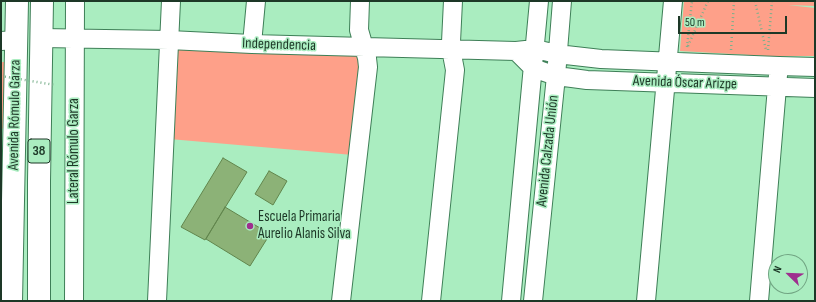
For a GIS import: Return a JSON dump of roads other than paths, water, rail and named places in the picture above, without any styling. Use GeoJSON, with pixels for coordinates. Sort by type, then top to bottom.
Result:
{"type":"FeatureCollection","features":[{"type":"Feature","properties":{"kind":"main road","name":"Avenida Rómulo Garza"},"geometry":{"type":"LineString","coordinates":[[11,301],[9,41],[17,1]]}},
{"type":"Feature","properties":{"kind":"main road","name":"Avenida Rómulo Garza"},"geometry":{"type":"LineString","coordinates":[[39,301],[42,1]]}},
{"type":"Feature","properties":{"kind":"street","name":"Lateral Rómulo Garza"},"geometry":{"type":"LineString","coordinates":[[74,301],[75,1]]}},
{"type":"Feature","properties":{"kind":"street"},"geometry":{"type":"LineString","coordinates":[[157,301],[171,1]]}},
{"type":"Feature","properties":{"kind":"street"},"geometry":{"type":"LineString","coordinates":[[252,44],[256,1]]}},
{"type":"Feature","properties":{"kind":"street"},"geometry":{"type":"LineString","coordinates":[[341,301],[368,67],[360,30],[360,1]]}},
{"type":"Feature","properties":{"kind":"street"},"geometry":{"type":"LineString","coordinates":[[431,301],[455,70],[451,49],[454,1]]}},
{"type":"Feature","properties":{"kind":"street","name":"Avenida Calzada Unión"},"geometry":{"type":"LineString","coordinates":[[511,301],[539,1]]}},
{"type":"Feature","properties":{"kind":"street","name":"Avenida Calzada Unión"},"geometry":{"type":"LineString","coordinates":[[533,301],[556,76],[562,1]]}},
{"type":"Feature","properties":{"kind":"street"},"geometry":{"type":"LineString","coordinates":[[646,301],[673,1]]}},
{"type":"Feature","properties":{"kind":"street","name":"Independencia"},"geometry":{"type":"LineString","coordinates":[[42,38],[169,40],[252,44],[516,51],[535,50]]}},
{"type":"Feature","properties":{"kind":"street","name":"Avenida Óscar Arizpe"},"geometry":{"type":"LineString","coordinates":[[535,50],[601,59],[815,67]]}},
{"type":"Feature","properties":{"kind":"street"},"geometry":{"type":"LineString","coordinates":[[516,51],[533,68]]}},
{"type":"Feature","properties":{"kind":"street"},"geometry":{"type":"LineString","coordinates":[[758,301],[779,66]]}},
{"type":"Feature","properties":{"kind":"street","name":"Avenida Óscar Arizpe"},"geometry":{"type":"LineString","coordinates":[[533,68],[556,76],[588,80],[815,88]]}},
{"type":"Feature","properties":{"kind":"place","name":"Escuela Primaria Aurelio Alanis Silva"},"geometry":{"type":"Point","coordinates":[250,226]}}]}
